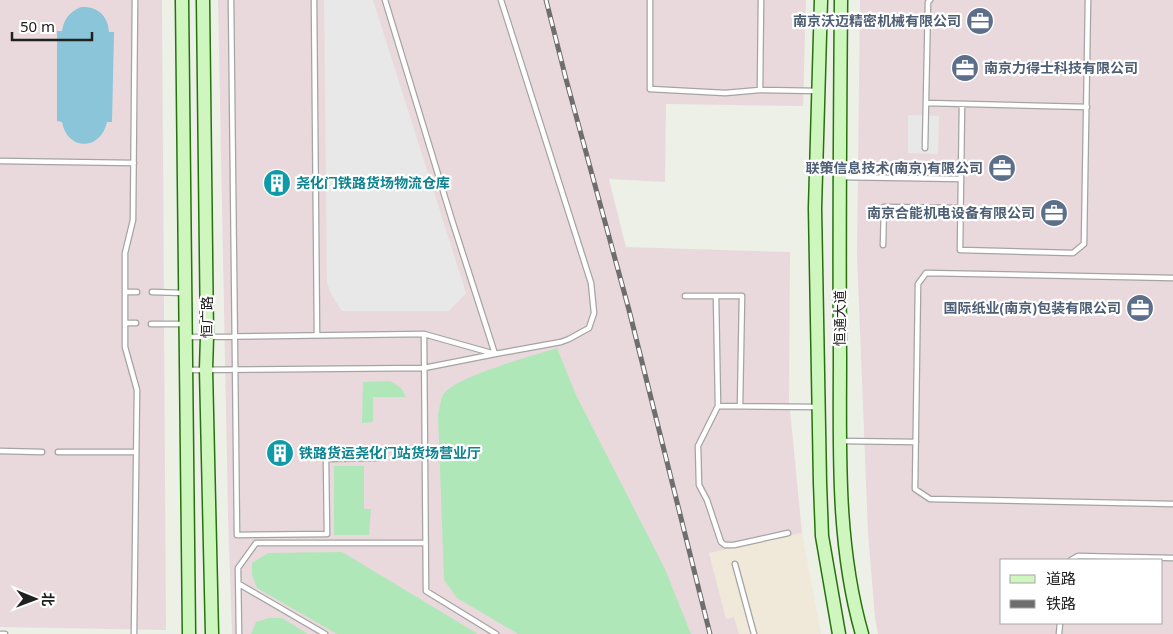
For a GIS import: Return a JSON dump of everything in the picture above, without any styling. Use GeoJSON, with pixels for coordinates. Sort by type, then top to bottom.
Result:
{"type":"FeatureCollection","features":[{"type":"Feature","properties":{"kind":"main road","name":"恒广路"},"geometry":{"type":"LineString","coordinates":[[182,0],[189,634]]}},
{"type":"Feature","properties":{"kind":"main road","name":"恒广路"},"geometry":{"type":"LineString","coordinates":[[203,0],[206,369],[212,634]]}},
{"type":"Feature","properties":{"kind":"main road","name":"恒通大道"},"geometry":{"type":"LineString","coordinates":[[821,0],[815,208],[818,407],[822,536],[839,634]]}},
{"type":"Feature","properties":{"kind":"main road","name":"恒通大道"},"geometry":{"type":"LineString","coordinates":[[841,0],[839,177],[840,440],[843,535],[862,634]]}},
{"type":"Feature","properties":{"kind":"lane"},"geometry":{"type":"LineString","coordinates":[[134,634],[137,390],[125,347],[125,253],[134,220],[135,0]]}},
{"type":"Feature","properties":{"kind":"lane"},"geometry":{"type":"LineString","coordinates":[[231,0],[237,535],[327,534],[326,459],[378,458]]}},
{"type":"Feature","properties":{"kind":"lane"},"geometry":{"type":"LineString","coordinates":[[314,0],[317,335]]}},
{"type":"Feature","properties":{"kind":"lane"},"geometry":{"type":"LineString","coordinates":[[385,0],[495,354]]}},
{"type":"Feature","properties":{"kind":"lane"},"geometry":{"type":"LineString","coordinates":[[186,370],[424,368],[569,339],[589,328],[594,313],[591,283],[502,0]]}},
{"type":"Feature","properties":{"kind":"lane"},"geometry":{"type":"LineString","coordinates":[[650,0],[650,89],[725,92],[760,90],[818,91]]}},
{"type":"Feature","properties":{"kind":"lane"},"geometry":{"type":"LineString","coordinates":[[760,90],[761,0]]}},
{"type":"Feature","properties":{"kind":"lane"},"geometry":{"type":"LineString","coordinates":[[925,148],[928,2],[930,0]]}},
{"type":"Feature","properties":{"kind":"lane"},"geometry":{"type":"LineString","coordinates":[[962,104],[960,250],[1073,253],[1084,244],[1088,0]]}},
{"type":"Feature","properties":{"kind":"lane"},"geometry":{"type":"LineString","coordinates":[[926,103],[1086,107]]}},
{"type":"Feature","properties":{"kind":"lane"},"geometry":{"type":"LineString","coordinates":[[0,161],[134,164]]}},
{"type":"Feature","properties":{"kind":"lane"},"geometry":{"type":"LineString","coordinates":[[839,177],[961,179]]}},
{"type":"Feature","properties":{"kind":"lane"},"geometry":{"type":"LineString","coordinates":[[883,245],[884,207],[960,208]]}},
{"type":"Feature","properties":{"kind":"lane"},"geometry":{"type":"LineString","coordinates":[[1173,278],[926,274],[918,284],[915,489],[930,499],[1173,504]]}},
{"type":"Feature","properties":{"kind":"lane"},"geometry":{"type":"LineString","coordinates":[[125,292],[137,292]]}},
{"type":"Feature","properties":{"kind":"lane"},"geometry":{"type":"LineString","coordinates":[[152,292],[185,293]]}},
{"type":"Feature","properties":{"kind":"lane"},"geometry":{"type":"LineString","coordinates":[[685,296],[742,296],[740,406]]}},
{"type":"Feature","properties":{"kind":"lane"},"geometry":{"type":"LineString","coordinates":[[716,296],[718,406],[698,446],[699,485],[707,500],[721,542],[725,545],[734,545],[788,533]]}},
{"type":"Feature","properties":{"kind":"lane"},"geometry":{"type":"LineString","coordinates":[[125,323],[136,323]]}},
{"type":"Feature","properties":{"kind":"lane"},"geometry":{"type":"LineString","coordinates":[[151,324],[207,337],[424,334],[495,354]]}},
{"type":"Feature","properties":{"kind":"lane"},"geometry":{"type":"LineString","coordinates":[[424,334],[424,543],[426,591],[496,634]]}},
{"type":"Feature","properties":{"kind":"lane"},"geometry":{"type":"LineString","coordinates":[[718,406],[818,407]]}},
{"type":"Feature","properties":{"kind":"lane"},"geometry":{"type":"LineString","coordinates":[[840,440],[916,442]]}},
{"type":"Feature","properties":{"kind":"lane"},"geometry":{"type":"LineString","coordinates":[[0,451],[42,452]]}},
{"type":"Feature","properties":{"kind":"lane"},"geometry":{"type":"LineString","coordinates":[[58,452],[136,452]]}},
{"type":"Feature","properties":{"kind":"lane"},"geometry":{"type":"LineString","coordinates":[[239,634],[238,568],[256,543],[424,543]]}},
{"type":"Feature","properties":{"kind":"lane"},"geometry":{"type":"LineString","coordinates":[[1073,559],[1078,556],[1173,558]]}},
{"type":"Feature","properties":{"kind":"lane"},"geometry":{"type":"LineString","coordinates":[[736,564],[754,634]]}},
{"type":"Feature","properties":{"kind":"lane"},"geometry":{"type":"LineString","coordinates":[[238,584],[325,634]]}},
{"type":"Feature","properties":{"kind":"lane"},"geometry":{"type":"LineString","coordinates":[[0,634],[5,634]]}},
{"type":"Feature","properties":{"kind":"shaded area"},"geometry":{"type":"Polygon","coordinates":[[[0,0],[162,0],[166,630],[0,627],[0,0]]]}},
{"type":"Feature","properties":{"kind":"shaded area"},"geometry":{"type":"Polygon","coordinates":[[[218,0],[806,0],[803,106],[666,104],[665,182],[609,179],[626,247],[790,252],[789,400],[802,533],[709,553],[726,619],[734,617],[739,634],[232,634],[218,0]]]}},
{"type":"Feature","properties":{"kind":"shaded area"},"geometry":{"type":"Polygon","coordinates":[[[324,0],[373,0],[466,293],[449,311],[342,311],[331,294],[327,282],[324,0]]]}},
{"type":"Feature","properties":{"kind":"shaded area"},"geometry":{"type":"Polygon","coordinates":[[[860,0],[1173,0],[1173,634],[878,634],[868,533],[857,255],[860,0]]]}},
{"type":"Feature","properties":{"kind":"shaded area"},"geometry":{"type":"Polygon","coordinates":[[[81,7],[92,8],[101,13],[107,21],[109,32],[114,32],[112,122],[107,122],[104,132],[98,138],[84,144],[70,138],[65,132],[62,122],[57,121],[57,31],[62,31],[68,16],[81,7]]]}},
{"type":"Feature","properties":{"kind":"shaded area"},"geometry":{"type":"Polygon","coordinates":[[[908,115],[939,116],[938,154],[908,153],[908,115]]]}},
{"type":"Feature","properties":{"kind":"shaded area"},"geometry":{"type":"Polygon","coordinates":[[[802,533],[821,634],[739,634],[734,617],[726,619],[709,553],[802,533]]]}},
{"type":"Feature","properties":{"kind":"green space"},"geometry":{"type":"Polygon","coordinates":[[[557,348],[577,397],[665,569],[691,634],[518,634],[457,598],[444,580],[438,414],[441,399],[450,388],[462,381],[514,361],[557,348]]]}},
{"type":"Feature","properties":{"kind":"green space"},"geometry":{"type":"Polygon","coordinates":[[[390,381],[401,388],[406,397],[373,397],[373,422],[362,423],[363,382],[390,381]]]}},
{"type":"Feature","properties":{"kind":"green space"},"geometry":{"type":"Polygon","coordinates":[[[334,466],[364,466],[364,509],[371,509],[369,535],[334,535],[334,466]]]}},
{"type":"Feature","properties":{"kind":"green space"},"geometry":{"type":"Polygon","coordinates":[[[342,552],[478,634],[337,634],[257,588],[252,575],[252,563],[268,553],[342,552]]]}},
{"type":"Feature","properties":{"kind":"green space"},"geometry":{"type":"Polygon","coordinates":[[[269,618],[282,618],[308,634],[251,634],[256,622],[269,618]]]}},
{"type":"Feature","properties":{"kind":"railway"},"geometry":{"type":"LineString","coordinates":[[546,0],[629,310],[710,634]]}},
{"type":"Feature","properties":{"kind":"place","name":"南京沃迈精密机械有限公司"},"geometry":{"type":"Point","coordinates":[980,21]}},
{"type":"Feature","properties":{"kind":"place","name":"南京力得士科技有限公司"},"geometry":{"type":"Point","coordinates":[965,68]}},
{"type":"Feature","properties":{"kind":"place","name":"联策信息技术(南京)有限公司"},"geometry":{"type":"Point","coordinates":[1002,168]}},
{"type":"Feature","properties":{"kind":"place","name":"尧化门铁路货场物流仓库"},"geometry":{"type":"Point","coordinates":[277,183]}},
{"type":"Feature","properties":{"kind":"place","name":"南京合能机电设备有限公司"},"geometry":{"type":"Point","coordinates":[1054,213]}},
{"type":"Feature","properties":{"kind":"place","name":"国际纸业(南京)包装有限公司"},"geometry":{"type":"Point","coordinates":[1140,308]}},
{"type":"Feature","properties":{"kind":"place","name":"铁路货运尧化门站货场营业厅"},"geometry":{"type":"Point","coordinates":[280,453]}}]}
